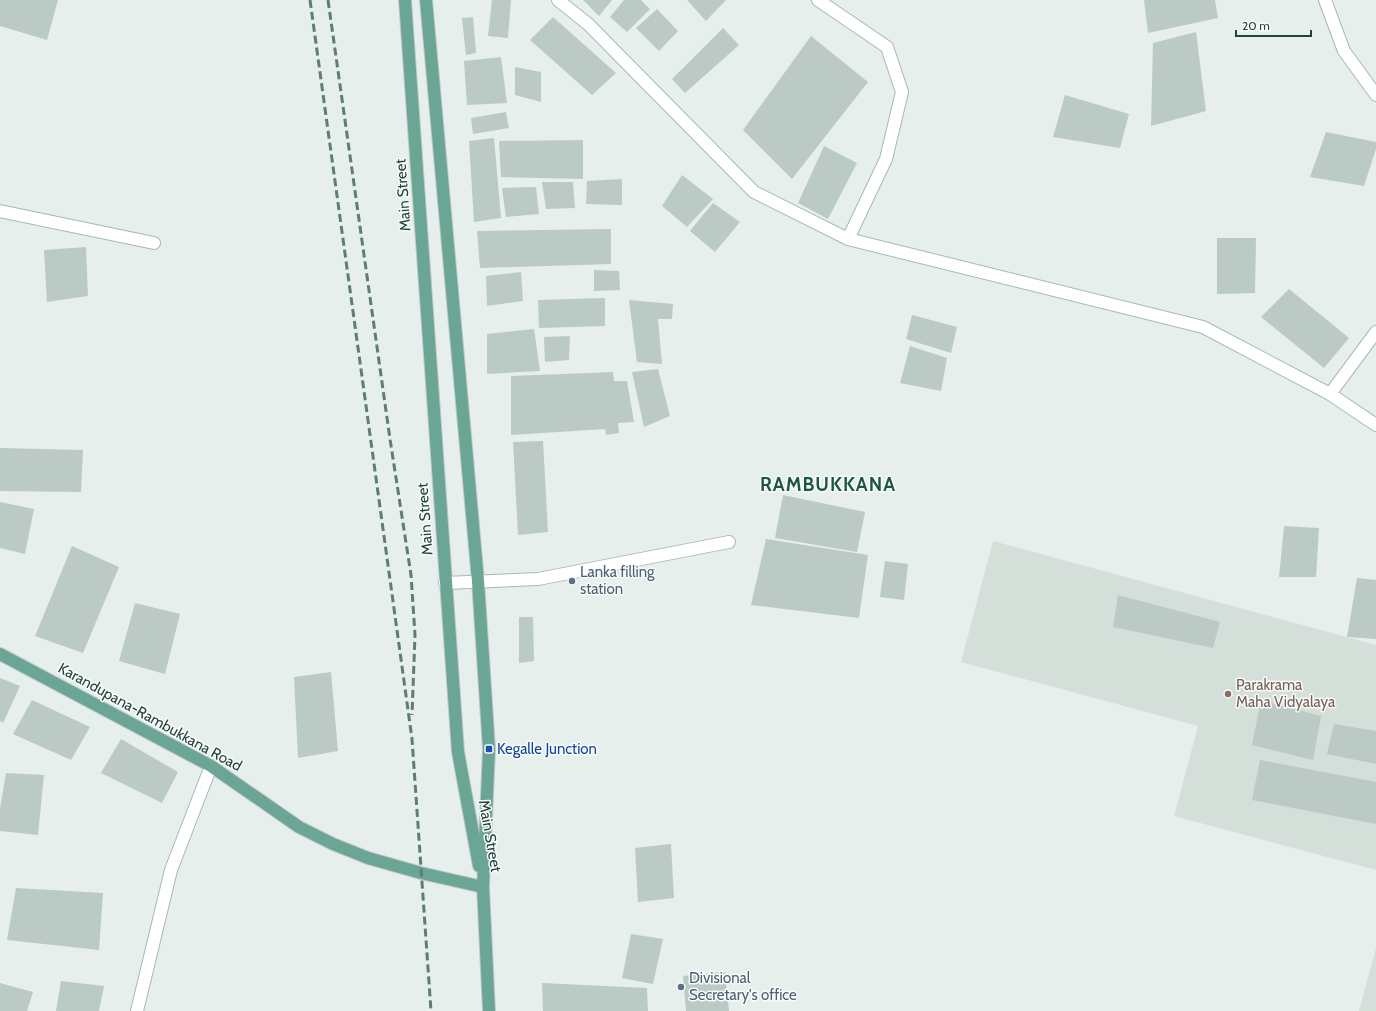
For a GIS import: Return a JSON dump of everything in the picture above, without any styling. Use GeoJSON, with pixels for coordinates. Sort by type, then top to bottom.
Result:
{"type":"FeatureCollection","features":[{"type":"Feature","properties":{"kind":"main road","name":"Main Street"},"geometry":{"type":"LineString","coordinates":[[405,0],[458,752],[483,887]]}},
{"type":"Feature","properties":{"kind":"main road","name":"Main Street"},"geometry":{"type":"LineString","coordinates":[[426,0],[478,580],[489,749],[483,887]]}},
{"type":"Feature","properties":{"kind":"main road","name":"Karandupana-Rambukkana Road"},"geometry":{"type":"LineString","coordinates":[[0,654],[211,766],[299,827],[333,844],[368,858],[421,873],[483,887]]}},
{"type":"Feature","properties":{"kind":"main road"},"geometry":{"type":"LineString","coordinates":[[483,887],[489,1011]]}},
{"type":"Feature","properties":{"kind":"street"},"geometry":{"type":"LineString","coordinates":[[558,0],[588,24],[754,192],[848,239],[1203,327],[1330,394],[1376,425]]}},
{"type":"Feature","properties":{"kind":"street"},"geometry":{"type":"LineString","coordinates":[[818,0],[887,47],[902,92],[886,159],[848,239]]}},
{"type":"Feature","properties":{"kind":"street"},"geometry":{"type":"LineString","coordinates":[[1325,0],[1344,51],[1376,95]]}},
{"type":"Feature","properties":{"kind":"street"},"geometry":{"type":"LineString","coordinates":[[0,211],[154,243]]}},
{"type":"Feature","properties":{"kind":"street"},"geometry":{"type":"LineString","coordinates":[[1330,394],[1376,332]]}},
{"type":"Feature","properties":{"kind":"street"},"geometry":{"type":"LineString","coordinates":[[445,583],[478,580],[538,579],[729,542]]}},
{"type":"Feature","properties":{"kind":"street"},"geometry":{"type":"LineString","coordinates":[[137,1011],[171,870],[211,766]]}},
{"type":"Feature","properties":{"kind":"shaded area","name":"Parakrama Maha Vidyalaya"},"geometry":{"type":"Polygon","coordinates":[[[993,541],[1376,645],[1376,870],[1174,816],[1198,726],[961,662],[993,541]]]}},
{"type":"Feature","properties":{"kind":"shaded area"},"geometry":{"type":"Polygon","coordinates":[[[1376,948],[1376,1011],[1359,1011],[1376,948]]]}},
{"type":"Feature","properties":{"kind":"building"},"geometry":{"type":"Polygon","coordinates":[[[0,0],[58,0],[47,40],[0,26],[0,0]]]}},
{"type":"Feature","properties":{"kind":"building"},"geometry":{"type":"Polygon","coordinates":[[[492,0],[511,0],[508,38],[488,36],[492,0]]]}},
{"type":"Feature","properties":{"kind":"building"},"geometry":{"type":"Polygon","coordinates":[[[583,0],[612,0],[599,16],[583,0]]]}},
{"type":"Feature","properties":{"kind":"building"},"geometry":{"type":"Polygon","coordinates":[[[624,0],[641,0],[650,9],[627,32],[610,17],[624,0]]]}},
{"type":"Feature","properties":{"kind":"building"},"geometry":{"type":"Polygon","coordinates":[[[687,0],[726,0],[706,21],[687,0]]]}},
{"type":"Feature","properties":{"kind":"building"},"geometry":{"type":"Polygon","coordinates":[[[1144,0],[1215,0],[1218,18],[1148,33],[1144,0]]]}},
{"type":"Feature","properties":{"kind":"building"},"geometry":{"type":"Polygon","coordinates":[[[657,9],[678,31],[659,51],[636,28],[657,9]]]}},
{"type":"Feature","properties":{"kind":"building"},"geometry":{"type":"Polygon","coordinates":[[[473,17],[476,53],[466,55],[462,18],[473,17]]]}},
{"type":"Feature","properties":{"kind":"building"},"geometry":{"type":"Polygon","coordinates":[[[553,17],[616,73],[592,95],[530,40],[553,17]]]}},
{"type":"Feature","properties":{"kind":"building"},"geometry":{"type":"Polygon","coordinates":[[[723,28],[739,45],[685,93],[672,79],[723,28]]]}},
{"type":"Feature","properties":{"kind":"building"},"geometry":{"type":"Polygon","coordinates":[[[1196,32],[1206,111],[1151,126],[1153,43],[1196,32]]]}},
{"type":"Feature","properties":{"kind":"building"},"geometry":{"type":"Polygon","coordinates":[[[811,36],[868,82],[792,179],[743,130],[811,36]]]}},
{"type":"Feature","properties":{"kind":"building"},"geometry":{"type":"Polygon","coordinates":[[[501,57],[507,103],[467,105],[464,61],[501,57]]]}},
{"type":"Feature","properties":{"kind":"building"},"geometry":{"type":"Polygon","coordinates":[[[515,67],[541,72],[541,102],[515,95],[515,67]]]}},
{"type":"Feature","properties":{"kind":"building"},"geometry":{"type":"Polygon","coordinates":[[[1065,95],[1129,114],[1120,148],[1053,137],[1065,95]]]}},
{"type":"Feature","properties":{"kind":"building"},"geometry":{"type":"Polygon","coordinates":[[[506,112],[509,128],[473,134],[471,118],[506,112]]]}},
{"type":"Feature","properties":{"kind":"building"},"geometry":{"type":"Polygon","coordinates":[[[1326,132],[1376,142],[1376,149],[1364,186],[1310,177],[1326,132]]]}},
{"type":"Feature","properties":{"kind":"building"},"geometry":{"type":"Polygon","coordinates":[[[494,138],[501,218],[474,222],[469,141],[494,138]]]}},
{"type":"Feature","properties":{"kind":"building"},"geometry":{"type":"Polygon","coordinates":[[[583,140],[583,179],[501,177],[499,141],[583,140]]]}},
{"type":"Feature","properties":{"kind":"building"},"geometry":{"type":"Polygon","coordinates":[[[824,146],[857,163],[828,219],[798,203],[824,146]]]}},
{"type":"Feature","properties":{"kind":"building"},"geometry":{"type":"Polygon","coordinates":[[[682,175],[713,199],[687,227],[662,206],[682,175]]]}},
{"type":"Feature","properties":{"kind":"building"},"geometry":{"type":"Polygon","coordinates":[[[622,179],[622,205],[586,204],[587,181],[622,179]]]}},
{"type":"Feature","properties":{"kind":"building"},"geometry":{"type":"Polygon","coordinates":[[[542,182],[573,182],[575,208],[546,209],[542,182]]]}},
{"type":"Feature","properties":{"kind":"building"},"geometry":{"type":"Polygon","coordinates":[[[536,187],[539,214],[506,217],[502,188],[536,187]]]}},
{"type":"Feature","properties":{"kind":"building"},"geometry":{"type":"Polygon","coordinates":[[[713,203],[740,222],[715,252],[690,231],[713,203]]]}},
{"type":"Feature","properties":{"kind":"building"},"geometry":{"type":"Polygon","coordinates":[[[611,229],[611,264],[480,268],[477,231],[611,229]]]}},
{"type":"Feature","properties":{"kind":"building"},"geometry":{"type":"Polygon","coordinates":[[[1217,238],[1256,238],[1255,293],[1217,294],[1217,238]]]}},
{"type":"Feature","properties":{"kind":"building"},"geometry":{"type":"Polygon","coordinates":[[[86,247],[88,296],[47,302],[44,250],[86,247]]]}},
{"type":"Feature","properties":{"kind":"building"},"geometry":{"type":"Polygon","coordinates":[[[594,270],[619,271],[620,290],[594,291],[594,270]]]}},
{"type":"Feature","properties":{"kind":"building"},"geometry":{"type":"Polygon","coordinates":[[[521,272],[523,301],[487,306],[486,276],[521,272]]]}},
{"type":"Feature","properties":{"kind":"building"},"geometry":{"type":"Polygon","coordinates":[[[1289,289],[1349,338],[1324,368],[1261,317],[1289,289]]]}},
{"type":"Feature","properties":{"kind":"building"},"geometry":{"type":"Polygon","coordinates":[[[605,298],[605,326],[539,328],[538,300],[605,298]]]}},
{"type":"Feature","properties":{"kind":"building"},"geometry":{"type":"Polygon","coordinates":[[[629,300],[673,304],[672,319],[658,319],[662,364],[637,362],[629,300]]]}},
{"type":"Feature","properties":{"kind":"building"},"geometry":{"type":"Polygon","coordinates":[[[912,315],[957,327],[951,353],[906,339],[912,315]]]}},
{"type":"Feature","properties":{"kind":"building"},"geometry":{"type":"Polygon","coordinates":[[[534,329],[540,371],[487,374],[487,334],[534,329]]]}},
{"type":"Feature","properties":{"kind":"building"},"geometry":{"type":"Polygon","coordinates":[[[570,336],[569,360],[545,362],[544,337],[570,336]]]}},
{"type":"Feature","properties":{"kind":"building"},"geometry":{"type":"Polygon","coordinates":[[[910,346],[947,358],[941,391],[900,383],[910,346]]]}},
{"type":"Feature","properties":{"kind":"building"},"geometry":{"type":"Polygon","coordinates":[[[658,369],[670,416],[644,427],[632,372],[658,369]]]}},
{"type":"Feature","properties":{"kind":"building"},"geometry":{"type":"Polygon","coordinates":[[[613,372],[614,381],[627,381],[634,422],[618,423],[619,433],[606,435],[605,429],[511,435],[511,376],[613,372]]]}},
{"type":"Feature","properties":{"kind":"building"},"geometry":{"type":"Polygon","coordinates":[[[543,441],[548,532],[518,535],[513,442],[543,441]]]}},
{"type":"Feature","properties":{"kind":"building"},"geometry":{"type":"Polygon","coordinates":[[[0,448],[83,450],[81,492],[0,491],[0,448]]]}},
{"type":"Feature","properties":{"kind":"building"},"geometry":{"type":"Polygon","coordinates":[[[783,495],[865,512],[857,552],[775,538],[783,495]]]}},
{"type":"Feature","properties":{"kind":"building"},"geometry":{"type":"Polygon","coordinates":[[[0,502],[34,509],[25,554],[0,548],[0,502]]]}},
{"type":"Feature","properties":{"kind":"building"},"geometry":{"type":"Polygon","coordinates":[[[1284,526],[1319,528],[1316,577],[1279,577],[1284,526]]]}},
{"type":"Feature","properties":{"kind":"building"},"geometry":{"type":"Polygon","coordinates":[[[766,539],[868,555],[859,618],[751,605],[766,539]]]}},
{"type":"Feature","properties":{"kind":"building"},"geometry":{"type":"Polygon","coordinates":[[[72,546],[119,567],[83,653],[35,636],[72,546]]]}},
{"type":"Feature","properties":{"kind":"building"},"geometry":{"type":"Polygon","coordinates":[[[885,561],[908,564],[904,600],[880,597],[885,561]]]}},
{"type":"Feature","properties":{"kind":"building"},"geometry":{"type":"Polygon","coordinates":[[[1357,578],[1376,580],[1376,639],[1347,637],[1357,578]]]}},
{"type":"Feature","properties":{"kind":"building"},"geometry":{"type":"Polygon","coordinates":[[[1118,595],[1220,622],[1213,648],[1113,627],[1118,595]]]}},
{"type":"Feature","properties":{"kind":"building"},"geometry":{"type":"Polygon","coordinates":[[[135,603],[180,614],[165,674],[119,661],[135,603]]]}},
{"type":"Feature","properties":{"kind":"building"},"geometry":{"type":"Polygon","coordinates":[[[519,617],[533,617],[534,661],[519,663],[519,617]]]}},
{"type":"Feature","properties":{"kind":"building"},"geometry":{"type":"Polygon","coordinates":[[[331,672],[338,751],[298,758],[294,677],[331,672]]]}},
{"type":"Feature","properties":{"kind":"building"},"geometry":{"type":"Polygon","coordinates":[[[0,678],[20,686],[3,723],[0,721],[0,678]]]}},
{"type":"Feature","properties":{"kind":"building"},"geometry":{"type":"Polygon","coordinates":[[[32,700],[90,727],[71,760],[13,734],[32,700]]]}},
{"type":"Feature","properties":{"kind":"building"},"geometry":{"type":"Polygon","coordinates":[[[1261,700],[1321,716],[1313,760],[1252,745],[1261,700]]]}},
{"type":"Feature","properties":{"kind":"building"},"geometry":{"type":"Polygon","coordinates":[[[1334,724],[1376,731],[1376,764],[1327,754],[1334,724]]]}},
{"type":"Feature","properties":{"kind":"building"},"geometry":{"type":"Polygon","coordinates":[[[121,739],[178,772],[162,803],[101,773],[121,739]]]}},
{"type":"Feature","properties":{"kind":"building"},"geometry":{"type":"Polygon","coordinates":[[[1260,760],[1376,782],[1376,824],[1252,800],[1260,760]]]}},
{"type":"Feature","properties":{"kind":"building"},"geometry":{"type":"Polygon","coordinates":[[[6,773],[44,775],[38,835],[0,831],[0,809],[6,773]]]}},
{"type":"Feature","properties":{"kind":"building"},"geometry":{"type":"Polygon","coordinates":[[[671,844],[674,898],[638,902],[635,848],[671,844]]]}},
{"type":"Feature","properties":{"kind":"building"},"geometry":{"type":"Polygon","coordinates":[[[16,888],[103,893],[99,950],[7,940],[16,888]]]}},
{"type":"Feature","properties":{"kind":"building"},"geometry":{"type":"Polygon","coordinates":[[[631,934],[663,939],[653,984],[622,978],[631,934]]]}},
{"type":"Feature","properties":{"kind":"building"},"geometry":{"type":"Polygon","coordinates":[[[725,972],[729,1011],[686,1011],[683,976],[725,972]]]}},
{"type":"Feature","properties":{"kind":"building"},"geometry":{"type":"Polygon","coordinates":[[[61,981],[104,986],[99,1011],[56,1011],[61,981]]]}},
{"type":"Feature","properties":{"kind":"building"},"geometry":{"type":"Polygon","coordinates":[[[0,983],[33,992],[27,1011],[0,1011],[0,983]]]}},
{"type":"Feature","properties":{"kind":"building"},"geometry":{"type":"Polygon","coordinates":[[[542,983],[647,988],[648,1011],[543,1011],[542,983]]]}},
{"type":"Feature","properties":{"kind":"railway"},"geometry":{"type":"LineString","coordinates":[[310,0],[412,739],[431,1011]]}},
{"type":"Feature","properties":{"kind":"railway"},"geometry":{"type":"LineString","coordinates":[[328,0],[390,439],[411,575],[415,635],[412,715]]}},
{"type":"Feature","properties":{"kind":"place","name":"Lanka filling station"},"geometry":{"type":"Point","coordinates":[572,581]}},
{"type":"Feature","properties":{"kind":"place","name":"Parakrama Maha Vidyalaya"},"geometry":{"type":"Point","coordinates":[1228,694]}},
{"type":"Feature","properties":{"kind":"place","name":"Kegalle Junction"},"geometry":{"type":"Point","coordinates":[489,749]}},
{"type":"Feature","properties":{"kind":"place","name":"Divisional Secretary's office"},"geometry":{"type":"Point","coordinates":[681,987]}},
{"type":"Feature","properties":{"kind":"district","name":"RAMBUKKANA"},"geometry":{"type":"Point","coordinates":[828,484]}}]}
